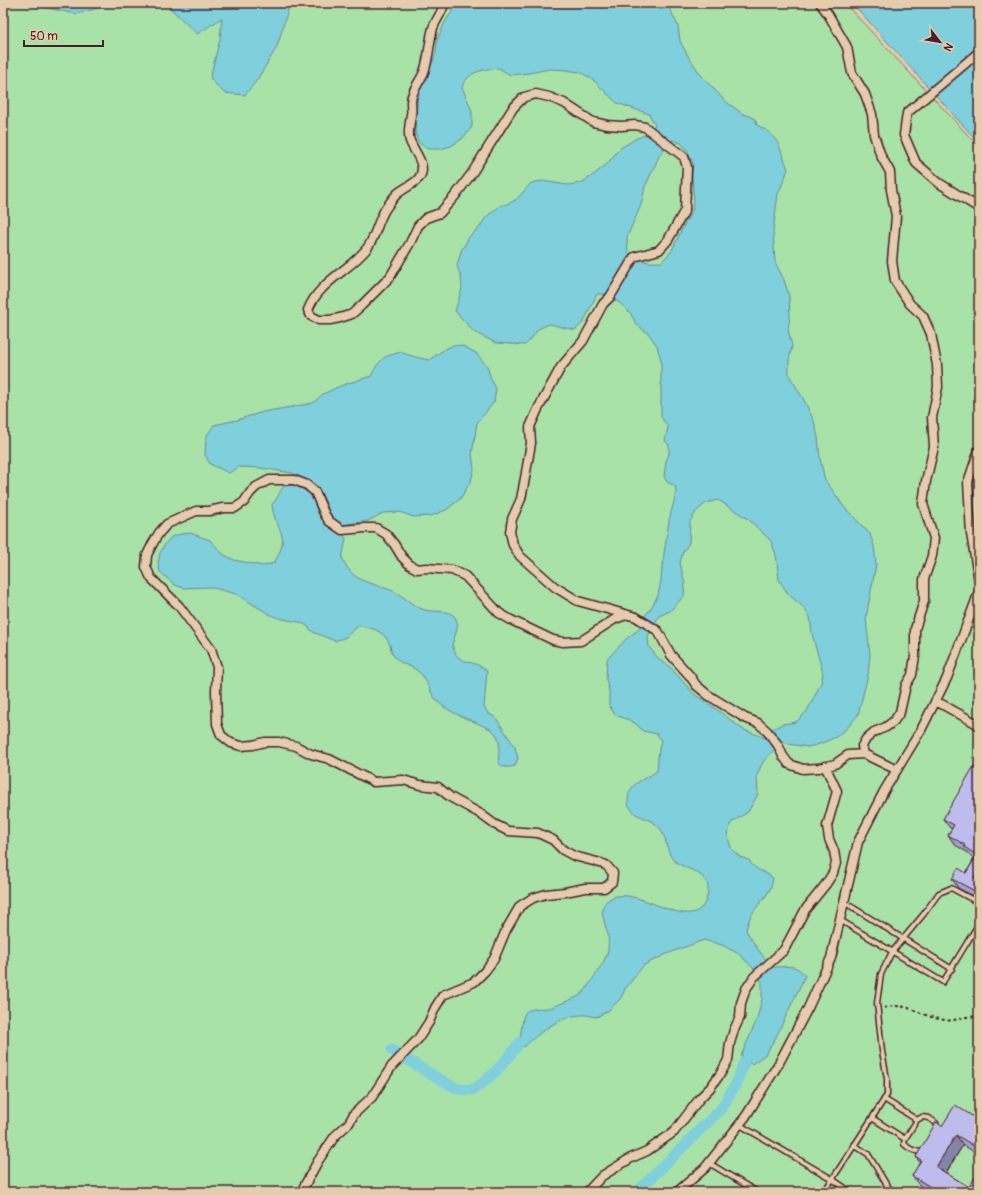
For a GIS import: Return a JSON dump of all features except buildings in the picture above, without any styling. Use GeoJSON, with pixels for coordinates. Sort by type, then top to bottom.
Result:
{"type":"FeatureCollection","features":[{"type":"Feature","properties":{"kind":"street"},"geometry":{"type":"LineString","coordinates":[[444,3],[443,10],[433,28],[426,67],[414,90],[411,101],[412,112],[408,132],[410,141],[418,156],[422,169],[419,177],[396,194],[380,217],[369,246],[314,296],[308,310],[311,316],[319,320],[330,320],[352,314],[390,277],[418,226],[426,218],[440,213],[455,196],[472,173],[513,108],[524,97],[536,94],[549,97],[564,103],[594,122],[621,126],[635,125],[645,127],[668,144],[684,157],[687,167],[685,180],[685,210],[668,240],[659,250],[634,257],[610,297],[603,304],[583,341],[562,367],[538,409],[530,427],[531,442],[521,499],[512,519],[510,532],[513,545],[520,556],[554,587],[578,602],[627,615],[658,631],[671,655],[690,676],[696,686],[708,695],[746,718],[758,723],[767,730],[778,745],[782,756],[789,764],[802,769],[825,766],[835,764],[848,755],[864,754],[897,770]]}},
{"type":"Feature","properties":{"kind":"street"},"geometry":{"type":"LineString","coordinates":[[820,3],[847,47],[852,73],[865,94],[872,114],[874,135],[881,156],[890,172],[891,190],[896,216],[892,261],[895,281],[910,304],[923,316],[931,334],[938,387],[932,418],[934,447],[926,481],[923,504],[934,538],[932,556],[924,579],[924,601],[915,629],[915,656],[912,675],[906,685],[900,712],[894,721],[886,727],[874,732],[866,739],[862,746],[864,754]]}},
{"type":"Feature","properties":{"kind":"street"},"geometry":{"type":"LineString","coordinates":[[979,52],[907,113],[904,135],[916,163],[939,183],[979,208]]}},
{"type":"Feature","properties":{"kind":"street"},"geometry":{"type":"LineString","coordinates":[[979,450],[968,482],[971,534],[979,581]]}},
{"type":"Feature","properties":{"kind":"street"},"geometry":{"type":"LineString","coordinates":[[301,1192],[318,1161],[335,1136],[349,1123],[354,1114],[372,1097],[392,1066],[418,1039],[443,995],[474,982],[485,971],[494,959],[506,930],[520,906],[533,898],[546,894],[585,888],[604,888],[612,882],[613,873],[606,865],[574,856],[563,850],[553,840],[538,833],[508,831],[450,797],[438,787],[420,785],[403,780],[374,782],[329,759],[311,754],[296,746],[278,742],[265,742],[241,746],[231,743],[221,735],[217,724],[217,667],[211,649],[179,606],[151,578],[146,567],[148,555],[153,542],[167,524],[180,517],[196,511],[235,508],[244,502],[256,487],[269,480],[294,480],[307,485],[315,492],[329,521],[342,530],[376,528],[386,534],[402,557],[410,565],[417,569],[426,568],[452,570],[465,576],[499,613],[548,637],[563,642],[580,641],[615,619],[627,615]]}},
{"type":"Feature","properties":{"kind":"street"},"geometry":{"type":"LineString","coordinates":[[677,1192],[705,1168],[740,1125],[779,1063],[808,1008],[832,958],[858,842],[884,791],[936,701],[947,678],[979,592]]}},
{"type":"Feature","properties":{"kind":"street"},"geometry":{"type":"LineString","coordinates":[[936,701],[979,725]]}},
{"type":"Feature","properties":{"kind":"street"},"geometry":{"type":"LineString","coordinates":[[586,1192],[602,1176],[631,1158],[647,1151],[674,1132],[700,1098],[722,1073],[728,1060],[730,1043],[740,1017],[746,989],[754,977],[784,950],[805,910],[833,873],[836,863],[827,826],[837,791],[825,766]]}},
{"type":"Feature","properties":{"kind":"lane"},"geometry":{"type":"LineString","coordinates":[[824,1192],[886,1095],[887,1079],[882,1051],[877,1003],[881,974],[892,952],[939,893],[951,888],[979,903]]}},
{"type":"Feature","properties":{"kind":"lane"},"geometry":{"type":"LineString","coordinates":[[844,902],[952,969]]}},
{"type":"Feature","properties":{"kind":"lane"},"geometry":{"type":"LineString","coordinates":[[840,920],[943,982],[979,924]]}},
{"type":"Feature","properties":{"kind":"lane"},"geometry":{"type":"LineString","coordinates":[[884,1099],[917,1120]]}},
{"type":"Feature","properties":{"kind":"lane"},"geometry":{"type":"LineString","coordinates":[[928,1147],[924,1152],[910,1150],[904,1144],[905,1139],[917,1120],[922,1117],[929,1118],[936,1123],[938,1131]]}},
{"type":"Feature","properties":{"kind":"lane"},"geometry":{"type":"LineString","coordinates":[[872,1118],[905,1139]]}},
{"type":"Feature","properties":{"kind":"lane"},"geometry":{"type":"LineString","coordinates":[[740,1125],[832,1179],[849,1192]]}},
{"type":"Feature","properties":{"kind":"lane"},"geometry":{"type":"LineString","coordinates":[[854,1145],[868,1154],[888,1187],[895,1192]]}},
{"type":"Feature","properties":{"kind":"lane"},"geometry":{"type":"LineString","coordinates":[[709,1163],[757,1192]]}},
{"type":"Feature","properties":{"kind":"path"},"geometry":{"type":"LineString","coordinates":[[878,1010],[903,1005],[937,1019],[950,1021],[968,1016],[979,1017]]}},
{"type":"Feature","properties":{"kind":"green space"},"geometry":{"type":"Polygon","coordinates":[[[3,3],[841,3],[851,10],[979,147],[979,1192],[3,1192],[3,3]]]}},
{"type":"Feature","properties":{"kind":"water"},"geometry":{"type":"Polygon","coordinates":[[[22,3],[115,3],[77,14],[22,3]]]}},
{"type":"Feature","properties":{"kind":"water"},"geometry":{"type":"Polygon","coordinates":[[[163,3],[290,3],[277,47],[257,80],[245,95],[224,93],[210,78],[220,39],[222,18],[197,34],[163,3]]]}},
{"type":"Feature","properties":{"kind":"water"},"geometry":{"type":"Polygon","coordinates":[[[458,3],[665,3],[671,11],[678,26],[680,41],[701,75],[725,101],[743,114],[755,119],[757,125],[769,132],[778,143],[788,169],[778,194],[773,231],[775,262],[784,280],[789,296],[790,316],[788,330],[792,346],[789,360],[789,375],[804,400],[814,421],[825,480],[845,508],[870,534],[874,546],[876,564],[866,618],[870,655],[868,675],[858,715],[847,728],[836,737],[820,744],[808,747],[789,744],[777,740],[771,730],[782,724],[796,722],[807,711],[821,683],[823,673],[812,634],[810,617],[802,606],[789,595],[779,580],[776,555],[771,541],[748,519],[718,500],[706,503],[696,512],[690,521],[689,543],[683,552],[680,563],[685,584],[684,596],[670,611],[659,616],[648,636],[649,647],[658,658],[670,667],[694,694],[744,730],[766,738],[776,748],[763,762],[757,775],[758,794],[748,812],[731,823],[728,838],[732,850],[740,857],[749,860],[756,868],[773,878],[770,890],[752,914],[746,930],[758,950],[773,967],[795,967],[805,976],[776,1037],[766,1054],[752,1064],[744,1062],[741,1056],[757,1019],[762,999],[762,982],[753,968],[739,954],[722,945],[704,940],[669,953],[644,965],[625,989],[621,998],[609,1010],[597,1017],[576,1015],[568,1017],[544,1030],[524,1047],[519,1043],[523,1018],[527,1011],[532,1009],[548,1008],[579,996],[583,993],[599,970],[608,951],[607,931],[602,910],[606,901],[611,898],[621,896],[633,897],[684,913],[694,912],[704,905],[708,890],[707,883],[704,878],[676,862],[672,858],[663,833],[657,825],[636,814],[629,805],[629,795],[633,786],[657,771],[661,740],[657,734],[643,731],[629,720],[615,715],[609,705],[609,691],[606,679],[607,659],[627,638],[638,630],[644,617],[658,595],[669,520],[676,494],[675,486],[667,482],[664,477],[666,461],[669,454],[669,445],[665,441],[668,427],[661,417],[661,360],[657,346],[649,334],[636,324],[631,314],[621,304],[605,294],[597,294],[583,323],[575,330],[549,324],[538,329],[525,345],[496,343],[474,332],[455,311],[462,288],[461,277],[457,266],[461,251],[469,237],[480,227],[486,217],[500,206],[517,199],[531,183],[542,181],[568,185],[581,183],[607,164],[619,149],[635,139],[647,134],[655,125],[649,114],[617,103],[592,79],[580,72],[550,69],[510,75],[499,68],[482,70],[468,77],[465,81],[462,87],[472,111],[472,127],[462,139],[451,146],[440,149],[427,149],[418,142],[415,132],[418,95],[436,54],[437,40],[445,22],[458,3]],[[672,140],[660,154],[645,187],[641,205],[627,237],[628,253],[644,261],[661,262],[671,252],[692,211],[694,201],[692,178],[693,163],[687,150],[681,143],[672,140]]]}},
{"type":"Feature","properties":{"kind":"water"},"geometry":{"type":"Polygon","coordinates":[[[852,3],[970,3],[979,15],[979,143],[852,3]]]}},
{"type":"Feature","properties":{"kind":"water"},"geometry":{"type":"Polygon","coordinates":[[[453,345],[463,346],[476,353],[487,366],[496,389],[494,402],[477,423],[472,454],[474,469],[471,481],[460,499],[446,510],[431,516],[414,517],[399,512],[383,513],[368,521],[341,525],[333,519],[321,492],[307,480],[292,473],[261,468],[239,467],[229,473],[210,464],[205,455],[206,437],[214,425],[263,412],[313,403],[323,394],[340,386],[371,376],[377,365],[385,357],[400,352],[429,360],[453,345]]]}},
{"type":"Feature","properties":{"kind":"water"},"geometry":{"type":"Polygon","coordinates":[[[294,485],[312,495],[318,514],[326,524],[343,534],[346,539],[342,558],[354,575],[363,581],[401,595],[421,609],[447,612],[454,616],[457,622],[452,645],[455,653],[461,659],[480,666],[487,671],[484,707],[488,713],[496,718],[515,747],[518,758],[515,766],[507,767],[502,766],[499,763],[499,741],[493,731],[456,714],[441,705],[434,697],[422,675],[416,670],[403,664],[392,654],[388,640],[381,633],[368,627],[358,626],[346,637],[335,641],[313,632],[306,625],[299,622],[278,618],[269,614],[236,594],[210,587],[184,588],[175,585],[160,572],[158,563],[160,553],[165,544],[171,537],[190,533],[210,540],[223,554],[234,560],[263,566],[274,563],[282,544],[282,538],[273,513],[272,504],[284,486],[294,485]]]}},
{"type":"Feature","properties":{"kind":"waterway"},"geometry":{"type":"LineString","coordinates":[[392,1050],[458,1089],[473,1090],[498,1069],[519,1043]]}},
{"type":"Feature","properties":{"kind":"waterway"},"geometry":{"type":"LineString","coordinates":[[637,1192],[721,1109],[736,1084],[744,1062]]}}]}
